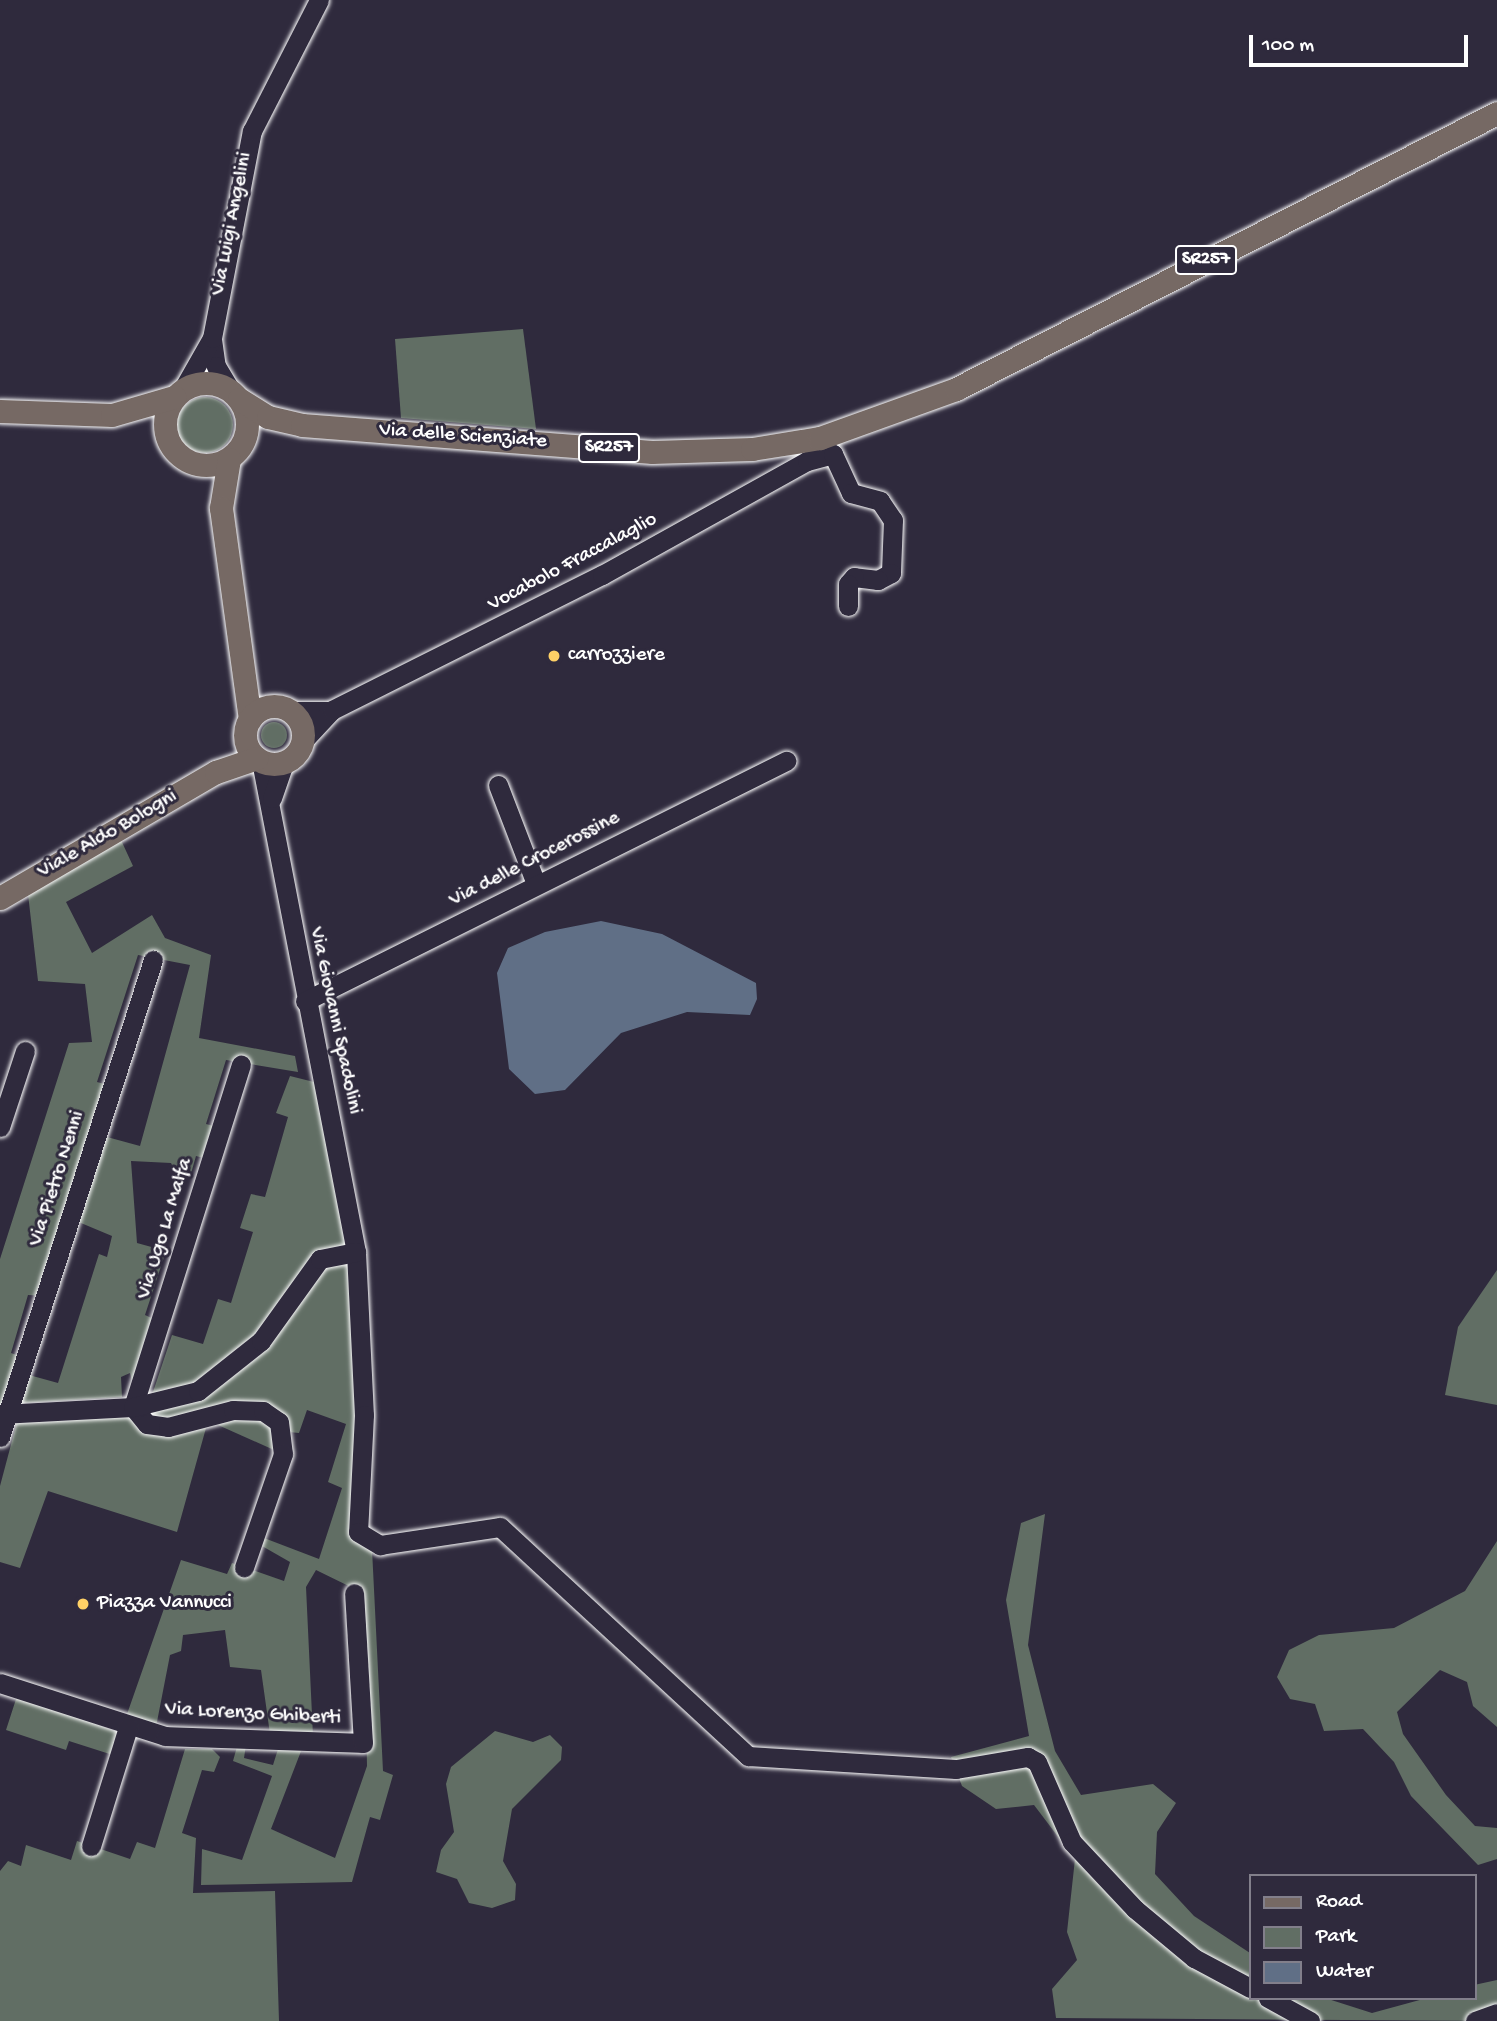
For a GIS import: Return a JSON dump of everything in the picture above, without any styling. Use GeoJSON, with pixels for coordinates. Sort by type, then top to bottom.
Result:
{"type":"FeatureCollection","features":[{"type":"Feature","properties":{"kind":"main road","name":"Via delle Scienziate"},"geometry":{"type":"LineString","coordinates":[[235,395],[268,416],[302,425],[652,452],[740,450],[820,438],[912,409],[1497,113]]}},
{"type":"Feature","properties":{"kind":"main road","name":"SR257"},"geometry":{"type":"LineString","coordinates":[[112,415],[207,383],[235,395]]}},
{"type":"Feature","properties":{"kind":"main road"},"geometry":{"type":"LineString","coordinates":[[171,446],[164,421],[179,393]]}},
{"type":"Feature","properties":{"kind":"main road"},"geometry":{"type":"LineString","coordinates":[[235,395],[248,423],[235,454],[222,508],[246,670],[248,726],[267,761],[303,741],[283,709],[246,670]]}},
{"type":"Feature","properties":{"kind":"main road","name":"SR257"},"geometry":{"type":"LineString","coordinates":[[0,411],[112,415],[141,424],[192,463],[235,454]]}},
{"type":"Feature","properties":{"kind":"main road","name":"Via delle Scienziate"},"geometry":{"type":"LineString","coordinates":[[235,454],[270,430],[302,425]]}},
{"type":"Feature","properties":{"kind":"main road"},"geometry":{"type":"LineString","coordinates":[[192,463],[222,508]]}},
{"type":"Feature","properties":{"kind":"main road"},"geometry":{"type":"LineString","coordinates":[[248,726],[283,709]]}},
{"type":"Feature","properties":{"kind":"main road","name":"Viale Aldo Bologni"},"geometry":{"type":"LineString","coordinates":[[216,772],[248,726]]}},
{"type":"Feature","properties":{"kind":"main road","name":"Viale Aldo Bologni"},"geometry":{"type":"LineString","coordinates":[[0,898],[216,772],[267,761]]}},
{"type":"Feature","properties":{"kind":"street","name":"Via Luigi Angelini"},"geometry":{"type":"LineString","coordinates":[[235,395],[216,366],[212,338],[252,131],[319,0]]}},
{"type":"Feature","properties":{"kind":"street","name":"Via Luigi Angelini"},"geometry":{"type":"LineString","coordinates":[[179,393],[212,338]]}},
{"type":"Feature","properties":{"kind":"street","name":"Vocabolo Fraccalaglio"},"geometry":{"type":"LineString","coordinates":[[332,710],[602,575],[807,461],[834,454],[851,493],[880,501],[893,520],[891,573],[878,580],[854,577],[848,584],[848,606]]}},
{"type":"Feature","properties":{"kind":"street"},"geometry":{"type":"LineString","coordinates":[[283,709],[332,710]]}},
{"type":"Feature","properties":{"kind":"street"},"geometry":{"type":"LineString","coordinates":[[303,741],[332,710]]}},
{"type":"Feature","properties":{"kind":"street","name":"Via Giovanni Spadolini"},"geometry":{"type":"LineString","coordinates":[[267,761],[304,1001],[356,1252],[364,1415],[355,1517],[366,1541],[399,1544],[482,1525],[500,1527],[748,1756],[946,1769],[1028,1757],[1037,1762],[1072,1842],[1135,1909],[1194,1958],[1248,1987]]}},
{"type":"Feature","properties":{"kind":"street","name":"Via delle Crocerossine"},"geometry":{"type":"LineString","coordinates":[[304,1001],[786,761]]}},
{"type":"Feature","properties":{"kind":"street"},"geometry":{"type":"LineString","coordinates":[[498,785],[536,884]]}},
{"type":"Feature","properties":{"kind":"street","name":"Via Pietro Nenni"},"geometry":{"type":"LineString","coordinates":[[0,1437],[4,1413],[153,960]]}},
{"type":"Feature","properties":{"kind":"street"},"geometry":{"type":"LineString","coordinates":[[0,1127],[24,1051]]}},
{"type":"Feature","properties":{"kind":"street","name":"Via Ugo La Malfa"},"geometry":{"type":"LineString","coordinates":[[134,1408],[241,1065]]}},
{"type":"Feature","properties":{"kind":"street"},"geometry":{"type":"LineString","coordinates":[[4,1413],[134,1408],[214,1382],[261,1341],[320,1259],[356,1252]]}},
{"type":"Feature","properties":{"kind":"street"},"geometry":{"type":"LineString","coordinates":[[134,1408],[147,1424],[169,1427],[233,1410],[263,1411],[279,1422],[283,1454],[244,1567]]}},
{"type":"Feature","properties":{"kind":"street","name":"Via Lorenzo Ghiberti"},"geometry":{"type":"LineString","coordinates":[[2,1691],[165,1736],[363,1742],[354,1593]]}},
{"type":"Feature","properties":{"kind":"street"},"geometry":{"type":"LineString","coordinates":[[91,1846],[128,1727]]}},
{"type":"Feature","properties":{"kind":"street"},"geometry":{"type":"LineString","coordinates":[[1272,2000],[1310,2021]]}},
{"type":"Feature","properties":{"kind":"street"},"geometry":{"type":"LineString","coordinates":[[1475,2021],[1497,2013]]}},
{"type":"Feature","properties":{"kind":"green space"},"geometry":{"type":"Polygon","coordinates":[[[523,329],[536,429],[401,418],[395,339],[523,329]]]}},
{"type":"Feature","properties":{"kind":"green space"},"geometry":{"type":"Polygon","coordinates":[[[199,397],[211,397],[221,401],[229,409],[233,425],[229,441],[221,449],[211,453],[199,453],[189,449],[181,441],[177,431],[177,419],[181,409],[189,401],[199,397]]]}},
{"type":"Feature","properties":{"kind":"green space"},"geometry":{"type":"Polygon","coordinates":[[[274,722],[283,726],[287,735],[283,744],[274,748],[265,744],[261,735],[265,726],[274,722]]]}},
{"type":"Feature","properties":{"kind":"green space"},"geometry":{"type":"Polygon","coordinates":[[[121,840],[133,866],[66,902],[92,953],[152,915],[165,938],[211,955],[199,1038],[295,1056],[298,1072],[226,1060],[206,1124],[221,1128],[211,1160],[196,1156],[190,1177],[176,1173],[171,1163],[131,1161],[137,1243],[166,1251],[145,1315],[160,1322],[132,1381],[130,1373],[121,1377],[122,1397],[21,1403],[29,1375],[58,1383],[99,1254],[107,1257],[112,1236],[69,1218],[44,1296],[28,1295],[11,1353],[25,1358],[0,1406],[0,1259],[69,1043],[92,1042],[85,984],[38,981],[28,894],[121,840]],[[138,955],[97,1082],[112,1086],[96,1134],[140,1146],[190,965],[138,955]]]}},
{"type":"Feature","properties":{"kind":"green space"},"geometry":{"type":"Polygon","coordinates":[[[290,1076],[318,1083],[348,1247],[319,1254],[258,1338],[183,1392],[151,1398],[172,1335],[203,1344],[218,1299],[231,1303],[253,1232],[240,1228],[251,1194],[265,1197],[288,1117],[276,1113],[290,1076]]]}},
{"type":"Feature","properties":{"kind":"green space"},"geometry":{"type":"Polygon","coordinates":[[[346,1264],[354,1272],[357,1351],[351,1533],[372,1549],[383,1771],[393,1775],[380,1820],[370,1817],[352,1882],[201,1885],[202,1849],[242,1860],[272,1776],[233,1761],[238,1743],[246,1745],[244,1758],[273,1765],[279,1746],[303,1746],[271,1829],[335,1858],[367,1766],[363,1593],[316,1570],[306,1587],[313,1736],[270,1734],[261,1670],[230,1667],[225,1630],[183,1635],[181,1651],[170,1655],[156,1727],[126,1717],[181,1560],[227,1574],[232,1563],[284,1581],[290,1562],[262,1546],[264,1538],[319,1559],[342,1488],[328,1482],[346,1424],[307,1410],[299,1433],[289,1432],[283,1418],[155,1420],[150,1411],[222,1385],[257,1357],[325,1267],[346,1264]]]}},
{"type":"Feature","properties":{"kind":"green space"},"geometry":{"type":"Polygon","coordinates":[[[1497,1270],[1497,1405],[1445,1395],[1458,1327],[1497,1270]]]}},
{"type":"Feature","properties":{"kind":"green space"},"geometry":{"type":"Polygon","coordinates":[[[130,1413],[169,1434],[206,1428],[177,1532],[48,1491],[20,1568],[0,1562],[0,1486],[17,1422],[130,1413]]]}},
{"type":"Feature","properties":{"kind":"green space"},"geometry":{"type":"Polygon","coordinates":[[[260,1416],[273,1424],[283,1454],[218,1425],[234,1417],[260,1416]]]}},
{"type":"Feature","properties":{"kind":"green space"},"geometry":{"type":"Polygon","coordinates":[[[1045,1514],[1028,1645],[1055,1751],[1081,1795],[1153,1784],[1176,1803],[1157,1832],[1155,1874],[1194,1916],[1248,1952],[1248,2000],[1331,2000],[1372,2013],[1420,2000],[1476,2000],[1476,1985],[1497,1980],[1497,2021],[1056,2018],[1052,1989],[1077,1960],[1067,1932],[1075,1859],[1034,1805],[996,1809],[962,1786],[951,1757],[1029,1736],[1006,1600],[1021,1523],[1045,1514]]]}},
{"type":"Feature","properties":{"kind":"green space"},"geometry":{"type":"Polygon","coordinates":[[[1497,1541],[1497,1727],[1473,1706],[1467,1682],[1440,1670],[1397,1712],[1403,1734],[1446,1795],[1475,1826],[1497,1828],[1497,1859],[1478,1865],[1411,1796],[1394,1762],[1363,1729],[1324,1731],[1315,1704],[1290,1699],[1277,1677],[1289,1650],[1319,1635],[1394,1628],[1465,1591],[1497,1541]]]}},
{"type":"Feature","properties":{"kind":"green space"},"geometry":{"type":"Polygon","coordinates":[[[17,1696],[126,1735],[119,1757],[69,1741],[66,1750],[6,1730],[17,1696]]]}},
{"type":"Feature","properties":{"kind":"green space"},"geometry":{"type":"Polygon","coordinates":[[[495,1731],[533,1742],[550,1735],[562,1747],[561,1760],[512,1809],[503,1861],[516,1884],[515,1900],[492,1908],[469,1903],[457,1879],[436,1872],[441,1850],[454,1832],[446,1784],[451,1767],[495,1731]]]}},
{"type":"Feature","properties":{"kind":"green space"},"geometry":{"type":"Polygon","coordinates":[[[185,1749],[212,1749],[220,1757],[214,1772],[202,1770],[182,1833],[196,1838],[193,1893],[275,1891],[279,2021],[0,2021],[0,1871],[8,1861],[21,1866],[26,1845],[71,1860],[77,1841],[130,1859],[137,1842],[155,1848],[185,1749]]]}},
{"type":"Feature","properties":{"kind":"water"},"geometry":{"type":"Polygon","coordinates":[[[601,921],[662,934],[756,983],[757,999],[750,1015],[687,1012],[621,1033],[565,1090],[535,1094],[509,1069],[497,973],[508,948],[545,932],[601,921]]]}},
{"type":"Feature","properties":{"kind":"place","name":"carrozziere"},"geometry":{"type":"Point","coordinates":[554,656]}},
{"type":"Feature","properties":{"kind":"place","name":"Piazza Vannucci"},"geometry":{"type":"Point","coordinates":[83,1604]}}]}
